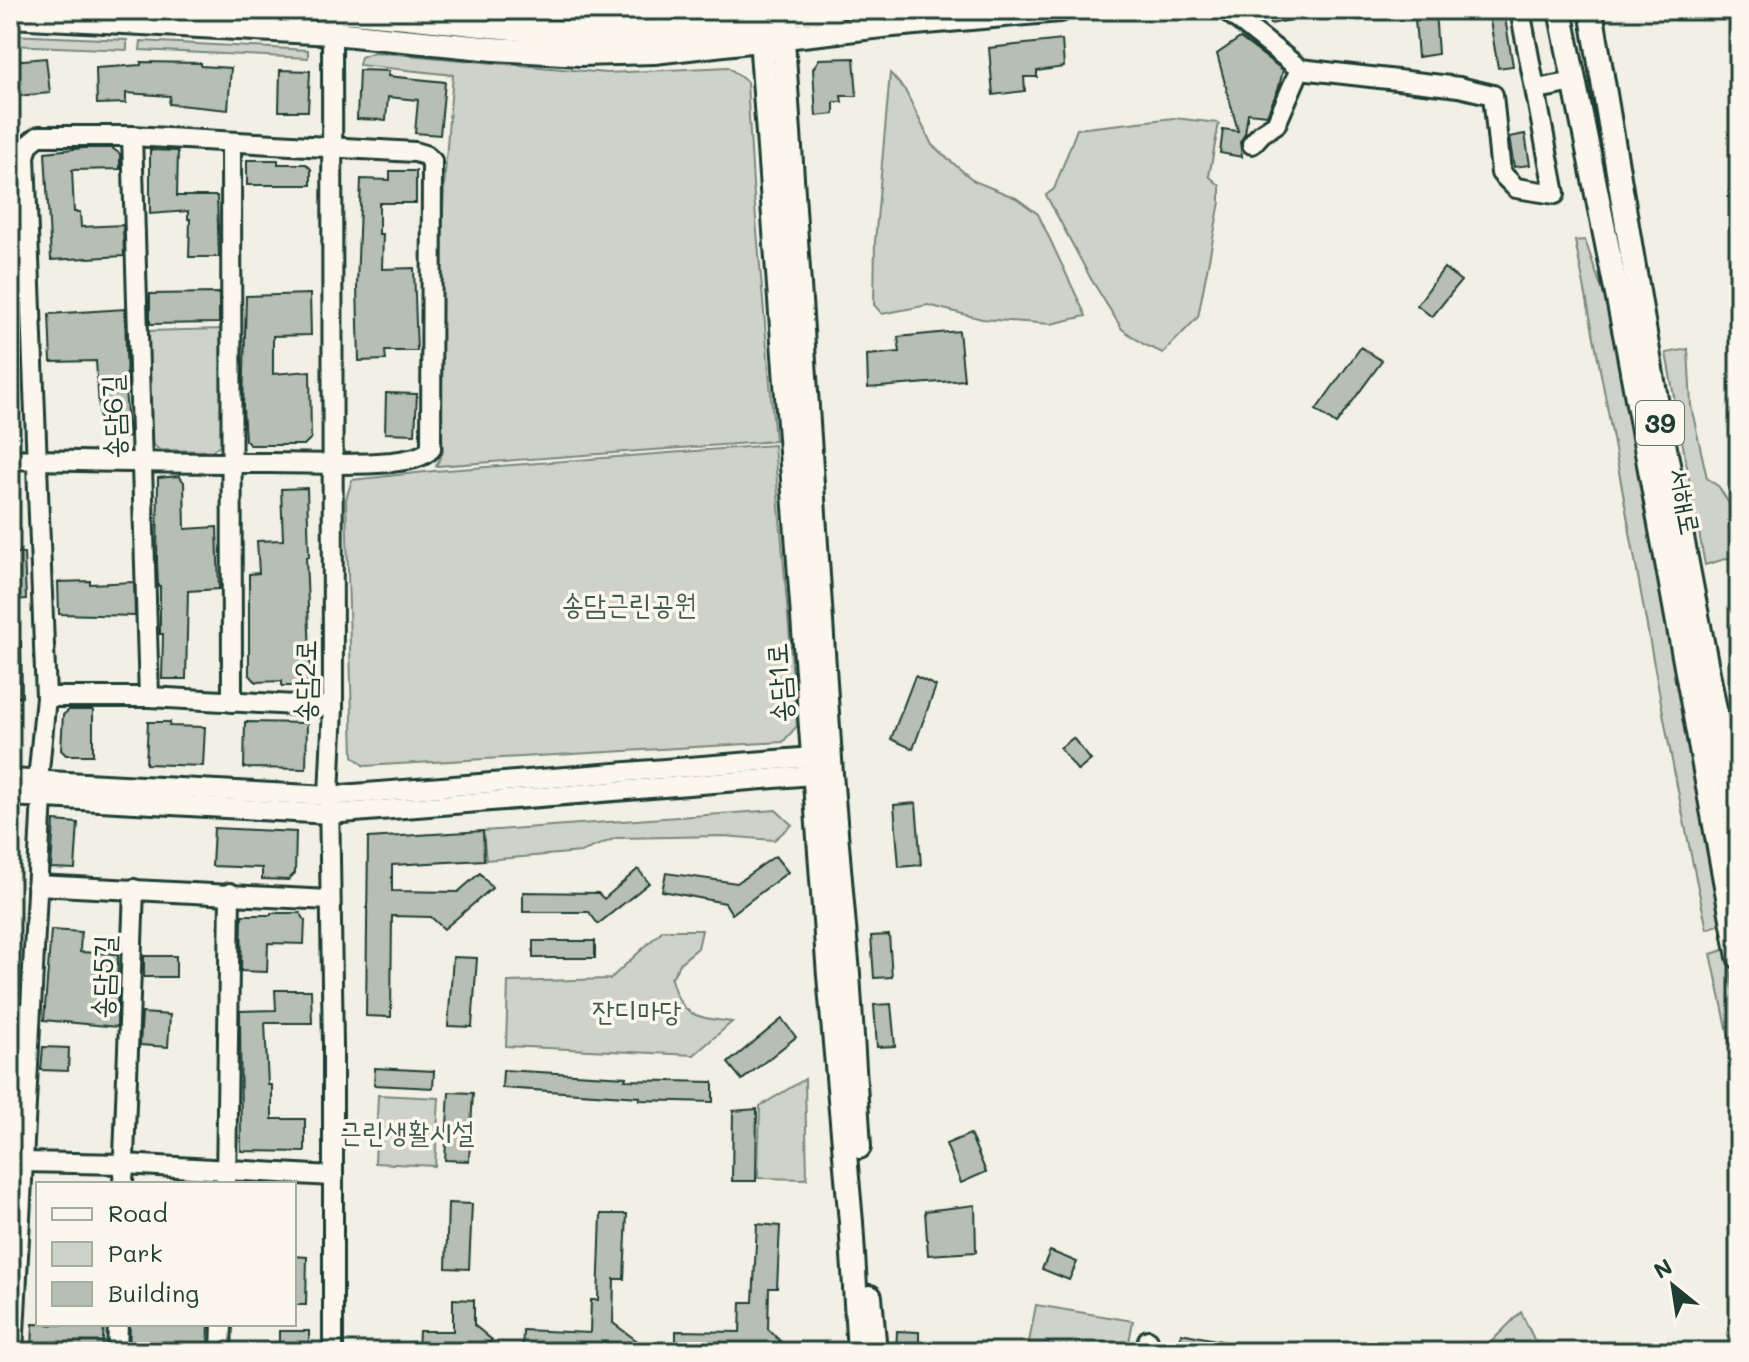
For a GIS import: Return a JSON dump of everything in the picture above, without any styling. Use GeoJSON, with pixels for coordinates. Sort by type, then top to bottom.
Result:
{"type":"FeatureCollection","features":[{"type":"Feature","properties":{"kind":"main road"},"geometry":{"type":"LineString","coordinates":[[321,10],[332,18]]}},
{"type":"Feature","properties":{"kind":"main road"},"geometry":{"type":"LineString","coordinates":[[10,16],[332,18],[494,49],[580,54],[654,52],[771,21],[833,10]]}},
{"type":"Feature","properties":{"kind":"main road"},"geometry":{"type":"LineString","coordinates":[[771,21],[1060,10]]}},
{"type":"Feature","properties":{"kind":"main road","name":"서해로"},"geometry":{"type":"LineString","coordinates":[[1560,10],[1628,349],[1739,957]]}},
{"type":"Feature","properties":{"kind":"main road","name":"서해로"},"geometry":{"type":"LineString","coordinates":[[1591,10],[1659,417],[1739,835]]}},
{"type":"Feature","properties":{"kind":"main road","name":"송담1로"},"geometry":{"type":"LineString","coordinates":[[771,21],[859,1352]]}},
{"type":"Feature","properties":{"kind":"main road","name":"송담1로"},"geometry":{"type":"LineString","coordinates":[[822,765],[848,974],[875,1352]]}},
{"type":"Feature","properties":{"kind":"street"},"geometry":{"type":"LineString","coordinates":[[1226,10],[1300,69],[1459,87],[1493,95],[1501,173],[1516,188],[1555,194],[1520,10]]}},
{"type":"Feature","properties":{"kind":"street","name":"송담2로"},"geometry":{"type":"LineString","coordinates":[[332,18],[333,707],[329,805],[333,1352]]}},
{"type":"Feature","properties":{"kind":"street"},"geometry":{"type":"LineString","coordinates":[[1252,144],[1276,124],[1300,69]]}},
{"type":"Feature","properties":{"kind":"street"},"geometry":{"type":"LineString","coordinates":[[1537,89],[1574,82]]}},
{"type":"Feature","properties":{"kind":"street"},"geometry":{"type":"LineString","coordinates":[[10,459],[35,460],[142,462],[332,463],[392,462],[425,455],[431,449],[432,161],[415,152],[132,136],[39,136],[29,144],[25,156],[35,460],[46,697],[13,1352]]}},
{"type":"Feature","properties":{"kind":"street","name":"송담6길"},"geometry":{"type":"LineString","coordinates":[[132,136],[149,697]]}},
{"type":"Feature","properties":{"kind":"street"},"geometry":{"type":"LineString","coordinates":[[231,142],[232,702]]}},
{"type":"Feature","properties":{"kind":"street"},"geometry":{"type":"LineString","coordinates":[[46,697],[149,697],[333,707]]}},
{"type":"Feature","properties":{"kind":"street"},"geometry":{"type":"LineString","coordinates":[[10,779],[40,789],[329,805],[822,765]]}},
{"type":"Feature","properties":{"kind":"street"},"geometry":{"type":"LineString","coordinates":[[10,796],[40,789]]}},
{"type":"Feature","properties":{"kind":"street"},"geometry":{"type":"LineString","coordinates":[[37,885],[330,900]]}},
{"type":"Feature","properties":{"kind":"street","name":"송담5길"},"geometry":{"type":"LineString","coordinates":[[123,1182],[134,889]]}},
{"type":"Feature","properties":{"kind":"street"},"geometry":{"type":"LineString","coordinates":[[226,1177],[230,893]]}},
{"type":"Feature","properties":{"kind":"street"},"geometry":{"type":"LineString","coordinates":[[23,1162],[124,1164],[226,1177],[332,1176]]}},
{"type":"Feature","properties":{"kind":"street"},"geometry":{"type":"LineString","coordinates":[[117,1352],[118,1326]]}},
{"type":"Feature","properties":{"kind":"street"},"geometry":{"type":"LineString","coordinates":[[221,1352],[222,1326]]}},
{"type":"Feature","properties":{"kind":"green space"},"geometry":{"type":"Polygon","coordinates":[[[10,35],[127,40],[127,50],[10,45],[10,35]]]}},
{"type":"Feature","properties":{"kind":"green space"},"geometry":{"type":"Polygon","coordinates":[[[141,41],[308,50],[308,58],[140,50],[141,41]]]}},
{"type":"Feature","properties":{"kind":"green space"},"geometry":{"type":"Polygon","coordinates":[[[374,52],[606,73],[728,67],[747,82],[775,441],[436,466],[443,452],[440,263],[453,75],[359,65],[361,57],[374,52]]]}},
{"type":"Feature","properties":{"kind":"green space"},"geometry":{"type":"Polygon","coordinates":[[[890,73],[905,90],[932,145],[974,181],[1016,198],[1038,214],[1086,316],[1051,324],[982,319],[928,305],[882,314],[874,305],[875,242],[890,73]]]}},
{"type":"Feature","properties":{"kind":"green space"},"geometry":{"type":"Polygon","coordinates":[[[1174,118],[1219,123],[1209,176],[1220,186],[1220,202],[1198,317],[1163,353],[1122,329],[1046,195],[1054,189],[1077,129],[1174,118]]]}},
{"type":"Feature","properties":{"kind":"green space"},"geometry":{"type":"Polygon","coordinates":[[[1585,240],[1613,322],[1721,924],[1707,929],[1671,757],[1575,241],[1585,240]]]}},
{"type":"Feature","properties":{"kind":"green space"},"geometry":{"type":"Polygon","coordinates":[[[223,329],[226,441],[211,451],[160,450],[149,442],[146,331],[223,329]]]}},
{"type":"Feature","properties":{"kind":"green space"},"geometry":{"type":"Polygon","coordinates":[[[1688,349],[1691,406],[1707,478],[1719,487],[1739,520],[1739,555],[1705,565],[1666,353],[1688,349]]]}},
{"type":"Feature","properties":{"kind":"green space","name":"송담근린공원"},"geometry":{"type":"Polygon","coordinates":[[[774,445],[797,726],[783,742],[364,766],[353,756],[346,499],[352,480],[774,445]]]}},
{"type":"Feature","properties":{"kind":"green space"},"geometry":{"type":"Polygon","coordinates":[[[776,810],[792,825],[774,840],[724,836],[616,838],[581,852],[486,860],[483,831],[776,810]]]}},
{"type":"Feature","properties":{"kind":"green space","name":"잔디마당"},"geometry":{"type":"Polygon","coordinates":[[[663,930],[702,930],[698,948],[681,962],[671,979],[675,992],[692,1013],[732,1022],[694,1055],[506,1046],[508,982],[610,979],[663,930]]]}},
{"type":"Feature","properties":{"kind":"green space"},"geometry":{"type":"Polygon","coordinates":[[[1727,949],[1739,1021],[1739,1083],[1711,954],[1727,949]]]}},
{"type":"Feature","properties":{"kind":"green space"},"geometry":{"type":"Polygon","coordinates":[[[805,1079],[807,1179],[758,1178],[760,1106],[805,1079]]]}},
{"type":"Feature","properties":{"kind":"green space","name":"근린생활시설"},"geometry":{"type":"Polygon","coordinates":[[[378,1095],[439,1098],[435,1166],[375,1163],[378,1095]]]}},
{"type":"Feature","properties":{"kind":"green space"},"geometry":{"type":"Polygon","coordinates":[[[1036,1305],[1133,1321],[1127,1352],[1027,1352],[1036,1305]]]}},
{"type":"Feature","properties":{"kind":"green space"},"geometry":{"type":"Polygon","coordinates":[[[1521,1312],[1540,1352],[1481,1352],[1521,1312]]]}},
{"type":"Feature","properties":{"kind":"building"},"geometry":{"type":"Polygon","coordinates":[[[1267,10],[1310,10],[1311,16],[1270,24],[1267,10]]]}},
{"type":"Feature","properties":{"kind":"building"},"geometry":{"type":"Polygon","coordinates":[[[1423,10],[1435,10],[1438,54],[1418,57],[1415,19],[1423,18],[1423,10]]]}},
{"type":"Feature","properties":{"kind":"building"},"geometry":{"type":"Polygon","coordinates":[[[1504,12],[1513,66],[1498,68],[1489,15],[1504,12]]]}},
{"type":"Feature","properties":{"kind":"building"},"geometry":{"type":"Polygon","coordinates":[[[1240,38],[1283,70],[1267,115],[1248,113],[1245,134],[1240,142],[1242,157],[1220,153],[1223,129],[1238,131],[1217,54],[1240,38]]]}},
{"type":"Feature","properties":{"kind":"building"},"geometry":{"type":"Polygon","coordinates":[[[1062,40],[1064,67],[1037,71],[1037,77],[1024,77],[1025,91],[993,95],[989,48],[1062,40]]]}},
{"type":"Feature","properties":{"kind":"building"},"geometry":{"type":"Polygon","coordinates":[[[46,58],[50,93],[16,96],[12,61],[46,58]]]}},
{"type":"Feature","properties":{"kind":"building"},"geometry":{"type":"Polygon","coordinates":[[[854,58],[857,96],[841,96],[842,102],[834,102],[834,114],[816,116],[813,69],[819,59],[854,58]]]}},
{"type":"Feature","properties":{"kind":"building"},"geometry":{"type":"Polygon","coordinates":[[[141,62],[201,63],[201,66],[231,68],[228,110],[169,104],[170,96],[126,93],[126,103],[97,104],[96,68],[141,65],[141,62]]]}},
{"type":"Feature","properties":{"kind":"building"},"geometry":{"type":"Polygon","coordinates":[[[280,70],[310,71],[308,111],[279,111],[280,70]]]}},
{"type":"Feature","properties":{"kind":"building"},"geometry":{"type":"Polygon","coordinates":[[[359,70],[389,71],[388,76],[445,82],[440,135],[415,133],[418,100],[388,97],[386,120],[357,119],[359,70]]]}},
{"type":"Feature","properties":{"kind":"building"},"geometry":{"type":"Polygon","coordinates":[[[1525,134],[1530,165],[1514,167],[1509,137],[1525,134]]]}},
{"type":"Feature","properties":{"kind":"building"},"geometry":{"type":"Polygon","coordinates":[[[112,148],[120,154],[120,169],[72,170],[74,212],[80,212],[81,227],[123,225],[124,256],[51,260],[45,152],[112,148]]]}},
{"type":"Feature","properties":{"kind":"building"},"geometry":{"type":"Polygon","coordinates":[[[150,150],[178,151],[177,196],[217,196],[219,257],[189,257],[188,211],[150,214],[150,150]]]}},
{"type":"Feature","properties":{"kind":"building"},"geometry":{"type":"Polygon","coordinates":[[[247,160],[306,164],[311,169],[311,185],[247,185],[247,160]]]}},
{"type":"Feature","properties":{"kind":"building"},"geometry":{"type":"Polygon","coordinates":[[[390,171],[416,171],[416,203],[379,203],[379,234],[383,234],[382,269],[414,268],[417,351],[385,351],[386,360],[359,361],[357,285],[361,179],[390,180],[390,171]]]}},
{"type":"Feature","properties":{"kind":"building"},"geometry":{"type":"Polygon","coordinates":[[[1444,268],[1461,281],[1432,317],[1417,305],[1444,268]]]}},
{"type":"Feature","properties":{"kind":"building"},"geometry":{"type":"Polygon","coordinates":[[[219,293],[219,323],[150,324],[150,294],[219,293]]]}},
{"type":"Feature","properties":{"kind":"building"},"geometry":{"type":"Polygon","coordinates":[[[310,294],[311,335],[273,336],[273,374],[310,371],[311,438],[304,445],[250,445],[245,440],[243,407],[246,296],[310,294]]]}},
{"type":"Feature","properties":{"kind":"building"},"geometry":{"type":"Polygon","coordinates":[[[125,309],[125,390],[129,437],[101,440],[96,361],[51,362],[49,314],[125,309]]]}},
{"type":"Feature","properties":{"kind":"building"},"geometry":{"type":"Polygon","coordinates":[[[959,331],[964,380],[868,388],[867,355],[900,352],[898,337],[959,331]]]}},
{"type":"Feature","properties":{"kind":"building"},"geometry":{"type":"Polygon","coordinates":[[[1361,347],[1382,361],[1336,424],[1316,410],[1361,347]]]}},
{"type":"Feature","properties":{"kind":"building"},"geometry":{"type":"Polygon","coordinates":[[[386,393],[417,394],[415,434],[385,433],[386,393]]]}},
{"type":"Feature","properties":{"kind":"building"},"geometry":{"type":"Polygon","coordinates":[[[179,476],[184,482],[185,529],[217,527],[219,589],[188,591],[186,679],[162,679],[163,634],[160,634],[157,562],[158,478],[179,476]]]}},
{"type":"Feature","properties":{"kind":"building"},"geometry":{"type":"Polygon","coordinates":[[[307,488],[309,557],[306,557],[311,680],[305,686],[282,686],[282,681],[256,682],[249,674],[249,574],[259,573],[257,541],[283,540],[281,489],[307,488]]]}},
{"type":"Feature","properties":{"kind":"building"},"geometry":{"type":"Polygon","coordinates":[[[10,553],[24,553],[26,599],[10,600],[10,553]]]}},
{"type":"Feature","properties":{"kind":"building"},"geometry":{"type":"Polygon","coordinates":[[[90,581],[90,584],[134,582],[135,616],[59,614],[58,582],[90,581]]]}},
{"type":"Feature","properties":{"kind":"building"},"geometry":{"type":"Polygon","coordinates":[[[21,641],[22,697],[10,697],[10,642],[21,641]]]}},
{"type":"Feature","properties":{"kind":"building"},"geometry":{"type":"Polygon","coordinates":[[[915,676],[936,686],[913,749],[891,739],[915,676]]]}},
{"type":"Feature","properties":{"kind":"building"},"geometry":{"type":"Polygon","coordinates":[[[69,710],[93,710],[93,755],[66,755],[61,750],[63,715],[69,710]]]}},
{"type":"Feature","properties":{"kind":"building"},"geometry":{"type":"Polygon","coordinates":[[[148,722],[205,727],[203,766],[146,764],[148,722]]]}},
{"type":"Feature","properties":{"kind":"building"},"geometry":{"type":"Polygon","coordinates":[[[245,722],[307,723],[306,769],[244,768],[245,722]]]}},
{"type":"Feature","properties":{"kind":"building"},"geometry":{"type":"Polygon","coordinates":[[[1073,738],[1091,760],[1078,771],[1060,748],[1073,738]]]}},
{"type":"Feature","properties":{"kind":"building"},"geometry":{"type":"Polygon","coordinates":[[[916,803],[921,865],[899,867],[894,805],[916,803]]]}},
{"type":"Feature","properties":{"kind":"building"},"geometry":{"type":"Polygon","coordinates":[[[54,821],[78,823],[75,869],[51,868],[54,821]]]}},
{"type":"Feature","properties":{"kind":"building"},"geometry":{"type":"Polygon","coordinates":[[[214,828],[296,832],[295,873],[288,880],[262,879],[262,868],[212,866],[214,828]]]}},
{"type":"Feature","properties":{"kind":"building"},"geometry":{"type":"Polygon","coordinates":[[[483,831],[484,860],[392,865],[392,891],[458,892],[480,873],[492,888],[444,929],[431,917],[392,916],[391,1017],[366,1016],[368,838],[483,831]]]}},
{"type":"Feature","properties":{"kind":"building"},"geometry":{"type":"Polygon","coordinates":[[[775,856],[788,872],[732,914],[725,903],[662,891],[666,873],[737,883],[775,856]]]}},
{"type":"Feature","properties":{"kind":"building"},"geometry":{"type":"Polygon","coordinates":[[[638,869],[649,883],[598,924],[589,912],[523,912],[523,892],[598,893],[604,899],[638,869]]]}},
{"type":"Feature","properties":{"kind":"building"},"geometry":{"type":"Polygon","coordinates":[[[300,913],[305,920],[304,944],[268,943],[267,972],[241,971],[242,915],[300,913]]]}},
{"type":"Feature","properties":{"kind":"building"},"geometry":{"type":"Polygon","coordinates":[[[51,930],[81,932],[80,952],[118,954],[117,1027],[44,1020],[51,930]]]}},
{"type":"Feature","properties":{"kind":"building"},"geometry":{"type":"Polygon","coordinates":[[[889,935],[892,977],[874,978],[871,936],[889,935]]]}},
{"type":"Feature","properties":{"kind":"building"},"geometry":{"type":"Polygon","coordinates":[[[533,941],[595,941],[595,958],[533,958],[533,941]]]}},
{"type":"Feature","properties":{"kind":"building"},"geometry":{"type":"Polygon","coordinates":[[[144,956],[176,956],[176,977],[144,977],[144,956]]]}},
{"type":"Feature","properties":{"kind":"building"},"geometry":{"type":"Polygon","coordinates":[[[453,957],[477,958],[472,1027],[448,1026],[453,957]]]}},
{"type":"Feature","properties":{"kind":"building"},"geometry":{"type":"Polygon","coordinates":[[[275,990],[311,990],[312,1023],[265,1023],[268,1085],[272,1085],[272,1119],[305,1119],[305,1152],[241,1151],[240,1011],[276,1010],[275,990]]]}},
{"type":"Feature","properties":{"kind":"building"},"geometry":{"type":"Polygon","coordinates":[[[891,1004],[895,1046],[877,1047],[874,1005],[891,1004]]]}},
{"type":"Feature","properties":{"kind":"building"},"geometry":{"type":"Polygon","coordinates":[[[142,1013],[170,1015],[168,1047],[140,1045],[142,1013]]]}},
{"type":"Feature","properties":{"kind":"building"},"geometry":{"type":"Polygon","coordinates":[[[782,1019],[796,1037],[742,1080],[728,1063],[782,1019]]]}},
{"type":"Feature","properties":{"kind":"building"},"geometry":{"type":"Polygon","coordinates":[[[43,1047],[69,1048],[68,1071],[41,1070],[43,1047]]]}},
{"type":"Feature","properties":{"kind":"building"},"geometry":{"type":"Polygon","coordinates":[[[375,1068],[434,1071],[433,1088],[374,1085],[375,1068]]]}},
{"type":"Feature","properties":{"kind":"building"},"geometry":{"type":"Polygon","coordinates":[[[503,1070],[626,1077],[625,1080],[713,1082],[713,1102],[639,1100],[640,1097],[502,1088],[503,1070]]]}},
{"type":"Feature","properties":{"kind":"building"},"geometry":{"type":"Polygon","coordinates":[[[449,1092],[473,1093],[469,1161],[445,1160],[449,1092]]]}},
{"type":"Feature","properties":{"kind":"building"},"geometry":{"type":"Polygon","coordinates":[[[757,1109],[756,1181],[732,1181],[733,1111],[757,1109]]]}},
{"type":"Feature","properties":{"kind":"building"},"geometry":{"type":"Polygon","coordinates":[[[970,1134],[986,1172],[961,1183],[946,1144],[970,1134]]]}},
{"type":"Feature","properties":{"kind":"building"},"geometry":{"type":"Polygon","coordinates":[[[448,1203],[472,1204],[469,1269],[446,1268],[448,1203]]]}},
{"type":"Feature","properties":{"kind":"building"},"geometry":{"type":"Polygon","coordinates":[[[975,1205],[976,1252],[928,1255],[925,1211],[975,1205]]]}},
{"type":"Feature","properties":{"kind":"building"},"geometry":{"type":"Polygon","coordinates":[[[601,1214],[627,1214],[624,1279],[614,1279],[613,1323],[640,1343],[634,1352],[522,1352],[523,1330],[590,1333],[591,1300],[598,1300],[601,1214]]]}},
{"type":"Feature","properties":{"kind":"building"},"geometry":{"type":"Polygon","coordinates":[[[757,1224],[780,1226],[777,1288],[769,1288],[768,1329],[791,1352],[676,1352],[676,1331],[740,1332],[741,1302],[753,1302],[757,1224]]]}},
{"type":"Feature","properties":{"kind":"building"},"geometry":{"type":"Polygon","coordinates":[[[1050,1251],[1077,1262],[1069,1280],[1042,1269],[1050,1251]]]}},
{"type":"Feature","properties":{"kind":"building"},"geometry":{"type":"Polygon","coordinates":[[[296,1256],[307,1257],[306,1305],[296,1305],[296,1256]]]}},
{"type":"Feature","properties":{"kind":"building"},"geometry":{"type":"Polygon","coordinates":[[[453,1299],[474,1300],[474,1325],[492,1340],[482,1352],[418,1351],[419,1331],[453,1331],[453,1299]]]}},
{"type":"Feature","properties":{"kind":"building"},"geometry":{"type":"Polygon","coordinates":[[[33,1324],[104,1326],[102,1352],[32,1352],[33,1324]]]}},
{"type":"Feature","properties":{"kind":"building"},"geometry":{"type":"Polygon","coordinates":[[[130,1326],[209,1326],[208,1352],[129,1352],[130,1326]]]}},
{"type":"Feature","properties":{"kind":"building"},"geometry":{"type":"Polygon","coordinates":[[[279,1331],[309,1331],[309,1352],[279,1352],[279,1331]]]}},
{"type":"Feature","properties":{"kind":"building"},"geometry":{"type":"Polygon","coordinates":[[[897,1331],[919,1332],[919,1352],[896,1352],[897,1331]]]}},
{"type":"Feature","properties":{"kind":"building"},"geometry":{"type":"Polygon","coordinates":[[[1181,1333],[1241,1345],[1241,1352],[1178,1352],[1181,1333]]]}}]}
